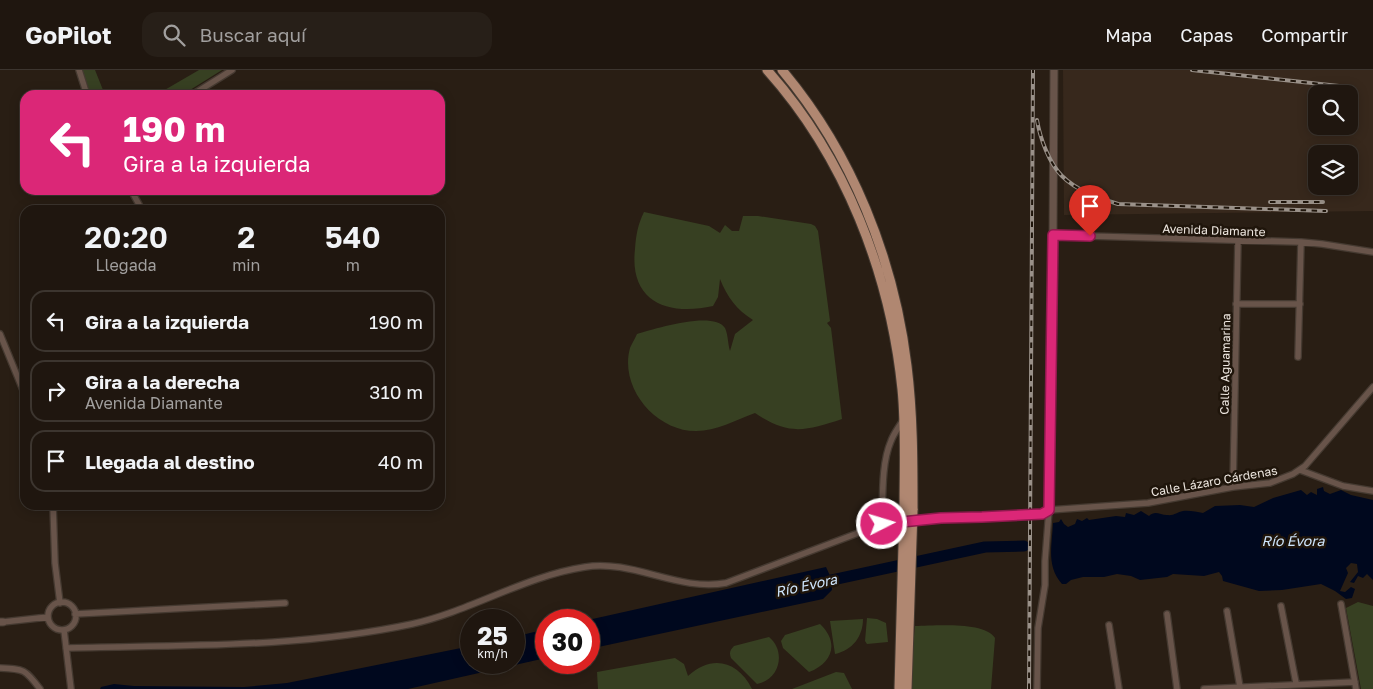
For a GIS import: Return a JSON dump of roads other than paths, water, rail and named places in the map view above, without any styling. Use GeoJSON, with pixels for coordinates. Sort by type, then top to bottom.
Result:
{"type":"FeatureCollection","features":[{"type":"Feature","properties":{"kind":"main road"},"geometry":{"type":"LineString","coordinates":[[767,70],[794,103],[822,145],[844,187],[867,239],[881,282],[891,323],[898,361],[904,418],[909,510],[907,689]]}},
{"type":"Feature","properties":{"kind":"main road"},"geometry":{"type":"LineString","coordinates":[[782,70],[809,105],[832,140],[864,206],[885,259],[898,309],[908,368],[912,421],[899,689]]}},
{"type":"Feature","properties":{"kind":"street"},"geometry":{"type":"LineString","coordinates":[[79,70],[86,90]]}},
{"type":"Feature","properties":{"kind":"street"},"geometry":{"type":"LineString","coordinates":[[200,90],[232,70]]}},
{"type":"Feature","properties":{"kind":"street"},"geometry":{"type":"LineString","coordinates":[[1037,689],[1038,628],[1045,584],[1049,510],[1054,70]]}},
{"type":"Feature","properties":{"kind":"street","name":"Avenida Diamante"},"geometry":{"type":"LineString","coordinates":[[1053,235],[1301,242],[1373,252]]}},
{"type":"Feature","properties":{"kind":"street","name":"Calle Aguamarina"},"geometry":{"type":"LineString","coordinates":[[1233,488],[1238,240]]}},
{"type":"Feature","properties":{"kind":"street"},"geometry":{"type":"LineString","coordinates":[[1298,357],[1301,242]]}},
{"type":"Feature","properties":{"kind":"street"},"geometry":{"type":"LineString","coordinates":[[1236,304],[1300,304]]}},
{"type":"Feature","properties":{"kind":"street"},"geometry":{"type":"LineString","coordinates":[[0,334],[20,383]]}},
{"type":"Feature","properties":{"kind":"street","name":"Calle Lázaro Cárdenas"},"geometry":{"type":"LineString","coordinates":[[66,648],[280,643],[365,632],[428,620],[548,577],[597,565],[626,569],[692,584],[715,585],[882,524],[941,518],[1042,514],[1049,510],[1148,503],[1270,483],[1300,470],[1315,456],[1373,387]]}},
{"type":"Feature","properties":{"kind":"street"},"geometry":{"type":"LineString","coordinates":[[882,524],[883,488],[888,450],[891,440],[904,418]]}},
{"type":"Feature","properties":{"kind":"street"},"geometry":{"type":"LineString","coordinates":[[1300,470],[1343,486],[1373,491]]}},
{"type":"Feature","properties":{"kind":"street"},"geometry":{"type":"LineString","coordinates":[[53,510],[55,563],[60,603]]}},
{"type":"Feature","properties":{"kind":"street"},"geometry":{"type":"LineString","coordinates":[[60,603],[71,606],[75,614],[74,624],[64,630],[53,627],[48,617],[52,607],[60,603]]}},
{"type":"Feature","properties":{"kind":"street"},"geometry":{"type":"LineString","coordinates":[[75,614],[285,603]]}},
{"type":"Feature","properties":{"kind":"street"},"geometry":{"type":"LineString","coordinates":[[1341,604],[1356,689]]}},
{"type":"Feature","properties":{"kind":"street"},"geometry":{"type":"LineString","coordinates":[[1281,606],[1296,683]]}},
{"type":"Feature","properties":{"kind":"street"},"geometry":{"type":"LineString","coordinates":[[1227,611],[1240,687]]}},
{"type":"Feature","properties":{"kind":"street"},"geometry":{"type":"LineString","coordinates":[[1167,614],[1177,689]]}},
{"type":"Feature","properties":{"kind":"street"},"geometry":{"type":"LineString","coordinates":[[2,622],[48,617]]}},
{"type":"Feature","properties":{"kind":"street"},"geometry":{"type":"LineString","coordinates":[[1109,625],[1119,689]]}},
{"type":"Feature","properties":{"kind":"street"},"geometry":{"type":"LineString","coordinates":[[64,630],[71,689]]}},
{"type":"Feature","properties":{"kind":"street"},"geometry":{"type":"LineString","coordinates":[[0,668],[20,669],[29,674],[40,689]]}},
{"type":"Feature","properties":{"kind":"street"},"geometry":{"type":"LineString","coordinates":[[1204,689],[1296,683],[1355,682]]}},
{"type":"Feature","properties":{"kind":"water","name":"Río Évora"},"geometry":{"type":"Polygon","coordinates":[[[1323,487],[1324,491],[1330,494],[1341,490],[1351,495],[1373,500],[1373,580],[1367,574],[1363,578],[1358,576],[1354,583],[1350,582],[1358,572],[1357,564],[1351,563],[1346,568],[1348,573],[1340,591],[1345,592],[1351,587],[1355,589],[1352,598],[1346,599],[1321,584],[1282,590],[1259,591],[1223,581],[1219,572],[1204,576],[1173,574],[1167,577],[1140,580],[1131,576],[1117,574],[1104,577],[1083,577],[1062,584],[1054,570],[1051,555],[1053,523],[1059,522],[1061,519],[1068,527],[1075,524],[1077,519],[1082,521],[1087,518],[1089,520],[1116,516],[1125,517],[1126,513],[1134,515],[1141,511],[1149,516],[1155,513],[1172,515],[1185,511],[1203,513],[1215,506],[1240,505],[1254,507],[1273,498],[1301,490],[1307,495],[1311,492],[1317,495],[1317,489],[1323,487]]]}},
{"type":"Feature","properties":{"kind":"water","name":"Río Évora"},"geometry":{"type":"Polygon","coordinates":[[[826,567],[832,580],[832,590],[823,599],[600,647],[600,617],[826,567]]]}},
{"type":"Feature","properties":{"kind":"water"},"geometry":{"type":"Polygon","coordinates":[[[535,632],[535,660],[525,663],[525,634],[535,632]]]}},
{"type":"Feature","properties":{"kind":"water"},"geometry":{"type":"Polygon","coordinates":[[[460,648],[460,674],[475,674],[408,689],[100,689],[101,687],[114,684],[134,686],[244,687],[287,683],[460,648]]]}},
{"type":"Feature","properties":{"kind":"waterway","name":"Río Évora"},"geometry":{"type":"LineString","coordinates":[[818,583],[985,547],[1024,546]]}},
{"type":"Feature","properties":{"kind":"railway"},"geometry":{"type":"LineString","coordinates":[[1029,689],[1033,70]]}},
{"type":"Feature","properties":{"kind":"railway"},"geometry":{"type":"LineString","coordinates":[[1192,70],[1330,85]]}},
{"type":"Feature","properties":{"kind":"railway"},"geometry":{"type":"LineString","coordinates":[[1037,120],[1040,135],[1057,171],[1081,190],[1118,204],[1326,211]]}},
{"type":"Feature","properties":{"kind":"railway"},"geometry":{"type":"LineString","coordinates":[[1270,202],[1323,202]]}}]}
